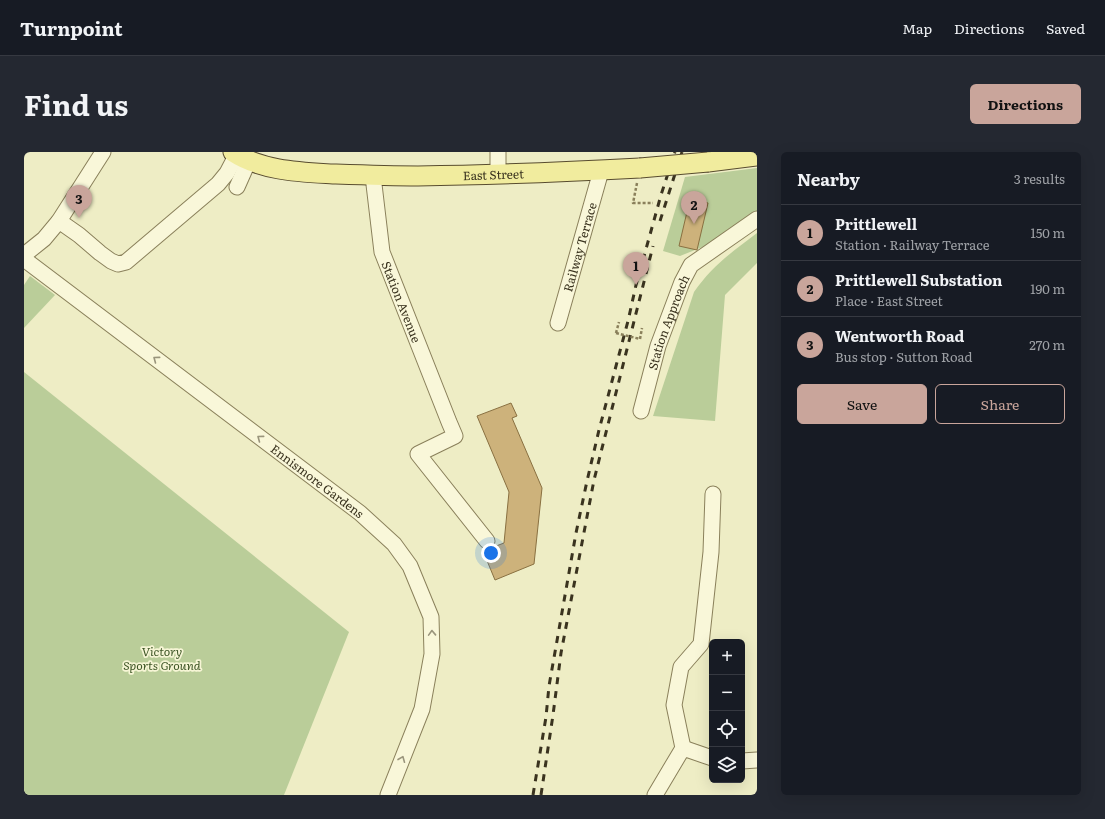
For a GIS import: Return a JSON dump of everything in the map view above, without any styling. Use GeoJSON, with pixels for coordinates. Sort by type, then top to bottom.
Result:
{"type":"FeatureCollection","features":[{"type":"Feature","properties":{"kind":"main road","name":"East Street"},"geometry":{"type":"LineString","coordinates":[[240,156],[272,167],[302,172],[373,176],[498,175],[601,171],[638,175],[708,162],[757,156]]}},
{"type":"Feature","properties":{"kind":"street"},"geometry":{"type":"LineString","coordinates":[[24,255],[44,239],[59,221],[103,152]]}},
{"type":"Feature","properties":{"kind":"street"},"geometry":{"type":"LineString","coordinates":[[498,152],[498,175]]}},
{"type":"Feature","properties":{"kind":"street"},"geometry":{"type":"LineString","coordinates":[[59,221],[111,260],[118,264],[126,262],[218,184],[240,156]]}},
{"type":"Feature","properties":{"kind":"street"},"geometry":{"type":"LineString","coordinates":[[237,187],[240,156]]}},
{"type":"Feature","properties":{"kind":"street","name":"Railway Terrace"},"geometry":{"type":"LineString","coordinates":[[558,323],[601,171]]}},
{"type":"Feature","properties":{"kind":"street","name":"Station Avenue"},"geometry":{"type":"LineString","coordinates":[[373,176],[382,252],[449,422],[456,436],[418,454],[487,541]]}},
{"type":"Feature","properties":{"kind":"street","name":"Station Approach"},"geometry":{"type":"LineString","coordinates":[[640,411],[658,346],[682,282],[691,265],[757,219]]}},
{"type":"Feature","properties":{"kind":"street","name":"Ennismore Gardens"},"geometry":{"type":"LineString","coordinates":[[24,259],[360,513],[394,544],[410,566],[431,617],[432,654],[422,709],[388,795]]}},
{"type":"Feature","properties":{"kind":"street"},"geometry":{"type":"LineString","coordinates":[[655,795],[683,748],[674,705],[681,667],[701,644],[711,552],[713,494]]}},
{"type":"Feature","properties":{"kind":"street"},"geometry":{"type":"LineString","coordinates":[[683,748],[709,757]]}},
{"type":"Feature","properties":{"kind":"street"},"geometry":{"type":"LineString","coordinates":[[745,761],[757,760]]}},
{"type":"Feature","properties":{"kind":"path"},"geometry":{"type":"LineString","coordinates":[[638,175],[633,203],[653,203]]}},
{"type":"Feature","properties":{"kind":"path"},"geometry":{"type":"LineString","coordinates":[[620,322],[616,333],[640,339],[642,328]]}},
{"type":"Feature","properties":{"kind":"green space"},"geometry":{"type":"Polygon","coordinates":[[[757,168],[757,212],[705,246],[680,256],[663,251],[685,177],[757,168]]]}},
{"type":"Feature","properties":{"kind":"green space"},"geometry":{"type":"Polygon","coordinates":[[[757,233],[757,263],[725,295],[715,421],[653,416],[694,292],[715,267],[757,233]]]}},
{"type":"Feature","properties":{"kind":"green space"},"geometry":{"type":"Polygon","coordinates":[[[30,276],[55,295],[24,328],[24,285],[30,276]]]}},
{"type":"Feature","properties":{"kind":"green space","name":"Victory Sports Ground"},"geometry":{"type":"Polygon","coordinates":[[[24,372],[349,632],[284,795],[24,795],[24,372]]]}},
{"type":"Feature","properties":{"kind":"building"},"geometry":{"type":"Polygon","coordinates":[[[690,199],[708,203],[697,250],[679,246],[690,199]]]}},
{"type":"Feature","properties":{"kind":"building"},"geometry":{"type":"Polygon","coordinates":[[[511,403],[517,416],[512,418],[542,488],[534,564],[495,580],[483,551],[504,543],[509,492],[477,416],[511,403]]]}},
{"type":"Feature","properties":{"kind":"railway"},"geometry":{"type":"LineString","coordinates":[[533,795],[546,717],[549,686],[576,533],[587,481],[636,285],[661,195],[675,152]]}},
{"type":"Feature","properties":{"kind":"railway"},"geometry":{"type":"LineString","coordinates":[[660,221],[682,152]]}},
{"type":"Feature","properties":{"kind":"railway"},"geometry":{"type":"LineString","coordinates":[[541,795],[561,653],[594,480],[653,246]]}},
{"type":"Feature","properties":{"kind":"place","name":"Wentworth Road"},"geometry":{"type":"Point","coordinates":[79,218]}},
{"type":"Feature","properties":{"kind":"place","name":"Prittlewell Substation"},"geometry":{"type":"Point","coordinates":[694,224]}},
{"type":"Feature","properties":{"kind":"place","name":"Prittlewell"},"geometry":{"type":"Point","coordinates":[636,285]}}]}
